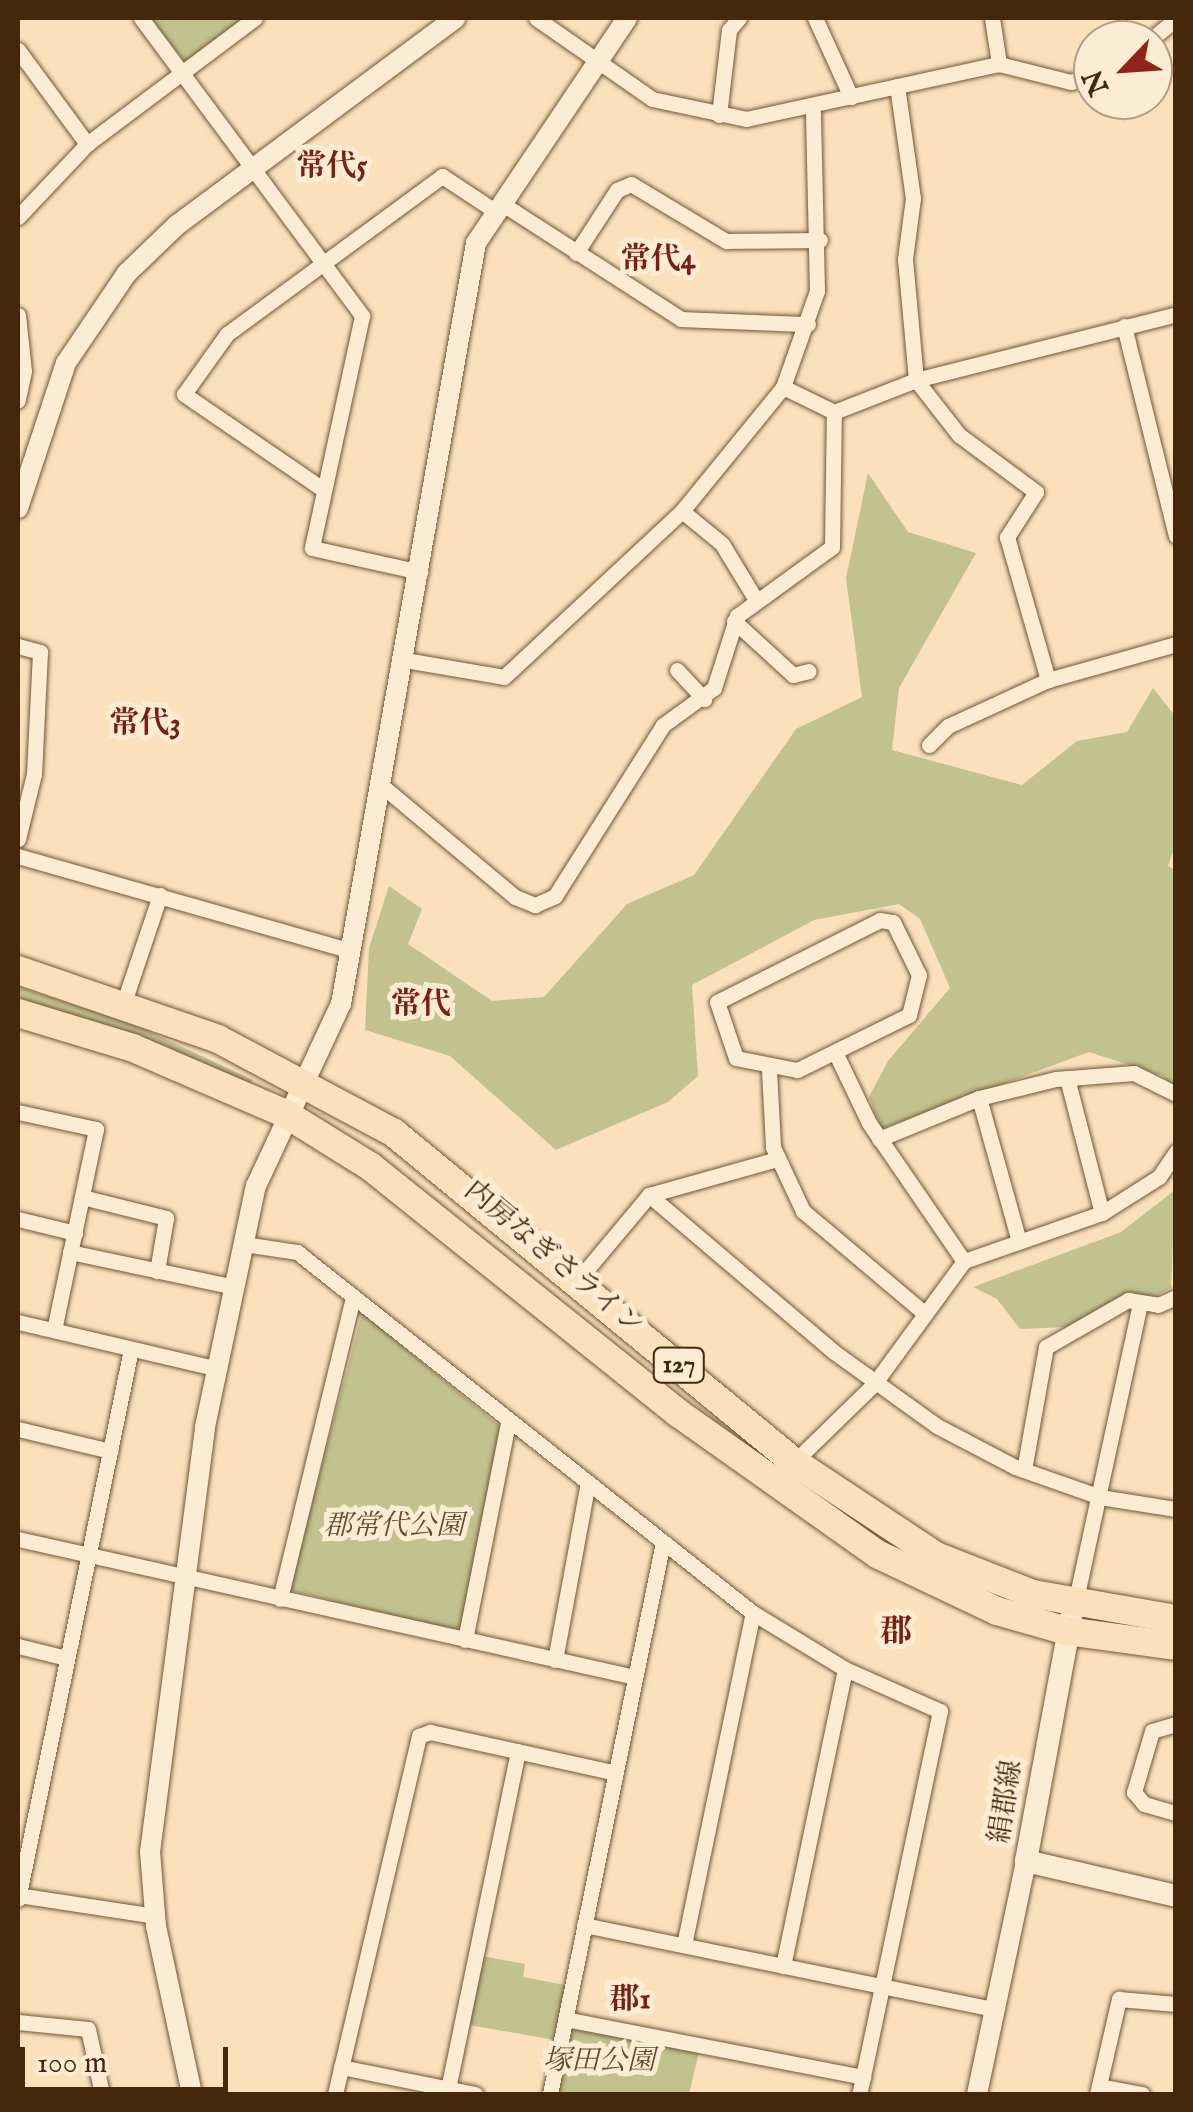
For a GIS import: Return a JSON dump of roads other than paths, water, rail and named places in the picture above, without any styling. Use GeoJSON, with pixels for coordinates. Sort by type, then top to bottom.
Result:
{"type":"FeatureCollection","features":[{"type":"Feature","properties":{"kind":"highway","name":"内房なぎさライン"},"geometry":{"type":"LineString","coordinates":[[18,970],[124,1002],[308,1081],[442,1168],[794,1462],[936,1556],[1071,1618],[1176,1619]]}},
{"type":"Feature","properties":{"kind":"highway","name":"内房なぎさライン"},"geometry":{"type":"LineString","coordinates":[[18,1013],[132,1048],[286,1114],[370,1167],[813,1514],[956,1594],[1071,1618],[1176,1646]]}},
{"type":"Feature","properties":{"kind":"main road","name":"絹郡線"},"geometry":{"type":"LineString","coordinates":[[1071,1618],[1026,1861],[1176,1896]]}},
{"type":"Feature","properties":{"kind":"street"},"geometry":{"type":"LineString","coordinates":[[141,18],[362,316],[312,548],[420,572]]}},
{"type":"Feature","properties":{"kind":"street"},"geometry":{"type":"LineString","coordinates":[[18,217],[87,144],[255,18]]}},
{"type":"Feature","properties":{"kind":"street"},"geometry":{"type":"LineString","coordinates":[[18,508],[58,380],[106,297],[177,225],[456,18]]}},
{"type":"Feature","properties":{"kind":"street"},"geometry":{"type":"LineString","coordinates":[[536,18],[652,100],[719,116],[776,118],[999,64],[1073,81]]}},
{"type":"Feature","properties":{"kind":"street"},"geometry":{"type":"LineString","coordinates":[[192,2094],[155,1916],[150,1831],[218,1369],[256,1186],[286,1114],[308,1081],[342,1004],[406,660],[470,267],[498,207],[626,18]]}},
{"type":"Feature","properties":{"kind":"street"},"geometry":{"type":"LineString","coordinates":[[719,116],[730,30],[739,18]]}},
{"type":"Feature","properties":{"kind":"street"},"geometry":{"type":"LineString","coordinates":[[814,18],[851,97]]}},
{"type":"Feature","properties":{"kind":"street"},"geometry":{"type":"LineString","coordinates":[[992,18],[999,64]]}},
{"type":"Feature","properties":{"kind":"street"},"geometry":{"type":"LineString","coordinates":[[18,50],[87,144]]}},
{"type":"Feature","properties":{"kind":"street"},"geometry":{"type":"LineString","coordinates":[[897,86],[913,198],[905,259],[916,380],[960,435],[1036,492],[1007,537],[1048,680]]}},
{"type":"Feature","properties":{"kind":"street"},"geometry":{"type":"LineString","coordinates":[[406,660],[504,678],[682,511],[783,387],[808,324],[820,240],[812,110]]}},
{"type":"Feature","properties":{"kind":"street"},"geometry":{"type":"LineString","coordinates":[[324,490],[184,394],[227,334],[442,176],[682,319],[808,324]]}},
{"type":"Feature","properties":{"kind":"street"},"geometry":{"type":"LineString","coordinates":[[576,253],[617,190],[630,184],[726,241],[820,240]]}},
{"type":"Feature","properties":{"kind":"street"},"geometry":{"type":"LineString","coordinates":[[18,314],[24,370],[18,400]]}},
{"type":"Feature","properties":{"kind":"street"},"geometry":{"type":"LineString","coordinates":[[783,387],[834,412],[916,380],[1176,314]]}},
{"type":"Feature","properties":{"kind":"street"},"geometry":{"type":"LineString","coordinates":[[1124,326],[1176,536]]}},
{"type":"Feature","properties":{"kind":"street"},"geometry":{"type":"LineString","coordinates":[[381,785],[535,906],[555,896],[663,726],[704,699],[720,674],[734,620],[837,536],[828,447],[834,412]]}},
{"type":"Feature","properties":{"kind":"street"},"geometry":{"type":"LineString","coordinates":[[682,511],[722,544],[756,600]]}},
{"type":"Feature","properties":{"kind":"street"},"geometry":{"type":"LineString","coordinates":[[734,620],[792,675],[809,671]]}},
{"type":"Feature","properties":{"kind":"street"},"geometry":{"type":"LineString","coordinates":[[930,745],[948,726],[1048,680],[1176,644]]}},
{"type":"Feature","properties":{"kind":"street"},"geometry":{"type":"LineString","coordinates":[[18,646],[40,652],[34,774],[18,839]]}},
{"type":"Feature","properties":{"kind":"street"},"geometry":{"type":"LineString","coordinates":[[677,670],[704,699]]}},
{"type":"Feature","properties":{"kind":"street"},"geometry":{"type":"LineString","coordinates":[[18,856],[349,950]]}},
{"type":"Feature","properties":{"kind":"street"},"geometry":{"type":"LineString","coordinates":[[124,1002],[160,896]]}},
{"type":"Feature","properties":{"kind":"street"},"geometry":{"type":"LineString","coordinates":[[880,920],[893,922],[919,976],[919,996],[909,1015],[797,1070],[769,1070],[736,1058],[717,1002],[880,920]]}},
{"type":"Feature","properties":{"kind":"street"},"geometry":{"type":"LineString","coordinates":[[836,1054],[879,1139],[964,1262]]}},
{"type":"Feature","properties":{"kind":"street"},"geometry":{"type":"LineString","coordinates":[[769,1070],[776,1158],[802,1210],[924,1312]]}},
{"type":"Feature","properties":{"kind":"street"},"geometry":{"type":"LineString","coordinates":[[879,1139],[979,1098],[1067,1078],[1134,1074],[1176,1094]]}},
{"type":"Feature","properties":{"kind":"street"},"geometry":{"type":"LineString","coordinates":[[1067,1078],[1102,1213]]}},
{"type":"Feature","properties":{"kind":"street"},"geometry":{"type":"LineString","coordinates":[[979,1098],[1018,1238]]}},
{"type":"Feature","properties":{"kind":"street"},"geometry":{"type":"LineString","coordinates":[[18,1112],[96,1129],[54,1330]]}},
{"type":"Feature","properties":{"kind":"street"},"geometry":{"type":"LineString","coordinates":[[794,1462],[874,1384],[964,1262],[1018,1238],[1102,1213],[1159,1177],[1176,1152]]}},
{"type":"Feature","properties":{"kind":"street"},"geometry":{"type":"LineString","coordinates":[[578,1280],[649,1195],[776,1158]]}},
{"type":"Feature","properties":{"kind":"street"},"geometry":{"type":"LineString","coordinates":[[649,1195],[874,1384],[1024,1470],[1100,1497],[1176,1510]]}},
{"type":"Feature","properties":{"kind":"street"},"geometry":{"type":"LineString","coordinates":[[82,1198],[166,1218],[158,1270]]}},
{"type":"Feature","properties":{"kind":"street"},"geometry":{"type":"LineString","coordinates":[[18,1219],[74,1232]]}},
{"type":"Feature","properties":{"kind":"street"},"geometry":{"type":"LineString","coordinates":[[244,1244],[296,1252],[662,1547],[753,1614],[845,1669],[940,1711],[859,2094]]}},
{"type":"Feature","properties":{"kind":"street"},"geometry":{"type":"LineString","coordinates":[[70,1252],[235,1287]]}},
{"type":"Feature","properties":{"kind":"street"},"geometry":{"type":"LineString","coordinates":[[1024,1470],[1046,1348],[1128,1300],[1176,1297]]}},
{"type":"Feature","properties":{"kind":"street"},"geometry":{"type":"LineString","coordinates":[[280,1599],[353,1298]]}},
{"type":"Feature","properties":{"kind":"street"},"geometry":{"type":"LineString","coordinates":[[1071,1618],[1140,1302]]}},
{"type":"Feature","properties":{"kind":"street"},"geometry":{"type":"LineString","coordinates":[[18,1322],[218,1369]]}},
{"type":"Feature","properties":{"kind":"street"},"geometry":{"type":"LineString","coordinates":[[132,1348],[18,1897],[155,1916]]}},
{"type":"Feature","properties":{"kind":"street"},"geometry":{"type":"LineString","coordinates":[[465,1640],[508,1423]]}},
{"type":"Feature","properties":{"kind":"street"},"geometry":{"type":"LineString","coordinates":[[18,1429],[110,1451]]}},
{"type":"Feature","properties":{"kind":"street"},"geometry":{"type":"LineString","coordinates":[[555,1660],[587,1486]]}},
{"type":"Feature","properties":{"kind":"street"},"geometry":{"type":"LineString","coordinates":[[18,1539],[635,1678]]}},
{"type":"Feature","properties":{"kind":"street"},"geometry":{"type":"LineString","coordinates":[[550,2094],[662,1547]]}},
{"type":"Feature","properties":{"kind":"street"},"geometry":{"type":"LineString","coordinates":[[684,1946],[753,1614]]}},
{"type":"Feature","properties":{"kind":"street"},"geometry":{"type":"LineString","coordinates":[[18,1646],[67,1658]]}},
{"type":"Feature","properties":{"kind":"street"},"geometry":{"type":"LineString","coordinates":[[783,1966],[845,1669]]}},
{"type":"Feature","properties":{"kind":"street"},"geometry":{"type":"LineString","coordinates":[[1176,1724],[1152,1731],[1134,1792],[1144,1804],[1176,1813]]}},
{"type":"Feature","properties":{"kind":"street"},"geometry":{"type":"LineString","coordinates":[[336,2094],[416,1741],[430,1732],[616,1772]]}},
{"type":"Feature","properties":{"kind":"street"},"geometry":{"type":"LineString","coordinates":[[448,2089],[518,1751]]}},
{"type":"Feature","properties":{"kind":"street"},"geometry":{"type":"LineString","coordinates":[[978,2094],[1026,1861]]}},
{"type":"Feature","properties":{"kind":"street"},"geometry":{"type":"LineString","coordinates":[[584,1925],[995,2008]]}},
{"type":"Feature","properties":{"kind":"street"},"geometry":{"type":"LineString","coordinates":[[1142,2094],[1098,2090],[1119,1999],[1176,2004]]}},
{"type":"Feature","properties":{"kind":"street"},"geometry":{"type":"LineString","coordinates":[[566,2018],[863,2077]]}},
{"type":"Feature","properties":{"kind":"street"},"geometry":{"type":"LineString","coordinates":[[18,2022],[88,2030],[102,2094]]}},
{"type":"Feature","properties":{"kind":"street"},"geometry":{"type":"LineString","coordinates":[[341,2067],[475,2094]]}},
{"type":"Feature","properties":{"kind":"district","name":"常代5"},"geometry":{"type":"Point","coordinates":[332,167]}},
{"type":"Feature","properties":{"kind":"district","name":"常代4"},"geometry":{"type":"Point","coordinates":[658,260]}},
{"type":"Feature","properties":{"kind":"district","name":"常代3"},"geometry":{"type":"Point","coordinates":[145,724]}},
{"type":"Feature","properties":{"kind":"district","name":"常代"},"geometry":{"type":"Point","coordinates":[421,1005]}},
{"type":"Feature","properties":{"kind":"district","name":"郡"},"geometry":{"type":"Point","coordinates":[896,1633]}},
{"type":"Feature","properties":{"kind":"district","name":"郡1"},"geometry":{"type":"Point","coordinates":[630,2000]}},
{"type":"Feature","properties":{"kind":"park label","name":"郡常代公園"},"geometry":{"type":"Point","coordinates":[394,1527]}},
{"type":"Feature","properties":{"kind":"park label","name":"塚田公園"},"geometry":{"type":"Point","coordinates":[599,2062]}}]}
